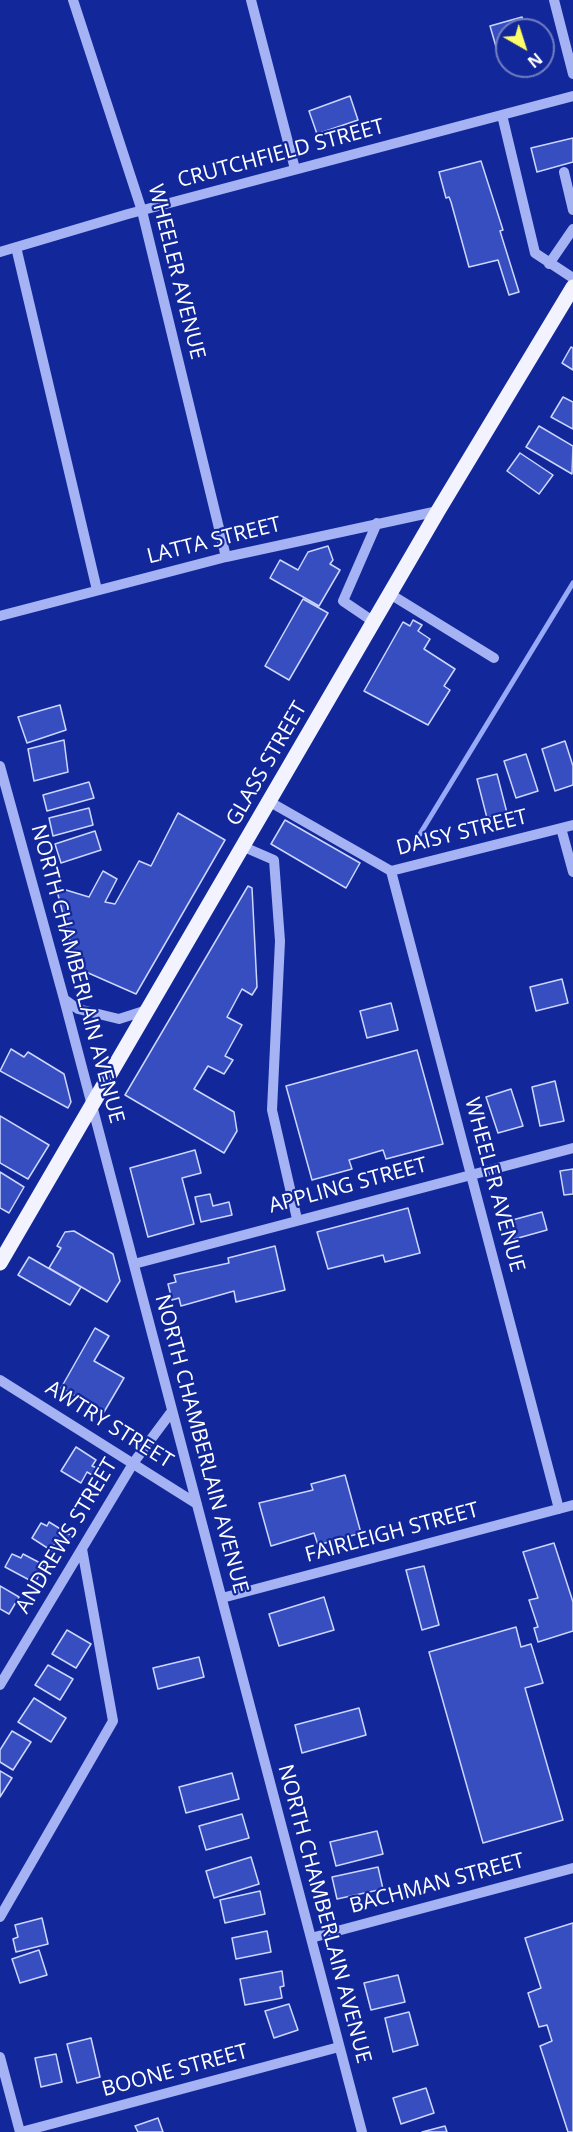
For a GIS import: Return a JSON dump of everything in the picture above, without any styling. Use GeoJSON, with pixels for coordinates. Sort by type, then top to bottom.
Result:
{"type":"FeatureCollection","features":[{"type":"Feature","properties":{"kind":"main road","name":"GLASS STREET"},"geometry":{"type":"LineString","coordinates":[[0,1263],[438,511],[573,287]]}},
{"type":"Feature","properties":{"kind":"street","name":"WHEELER AVENUE"},"geometry":{"type":"LineString","coordinates":[[73,0],[142,211],[226,557]]}},
{"type":"Feature","properties":{"kind":"street"},"geometry":{"type":"LineString","coordinates":[[251,0],[296,170]]}},
{"type":"Feature","properties":{"kind":"street"},"geometry":{"type":"LineString","coordinates":[[554,0],[573,74]]}},
{"type":"Feature","properties":{"kind":"street","name":"CRUTCHFIELD STREET"},"geometry":{"type":"LineString","coordinates":[[0,252],[142,211],[573,96]]}},
{"type":"Feature","properties":{"kind":"street"},"geometry":{"type":"LineString","coordinates":[[502,115],[535,252],[549,264],[573,278]]}},
{"type":"Feature","properties":{"kind":"street"},"geometry":{"type":"LineString","coordinates":[[564,172],[573,210]]}},
{"type":"Feature","properties":{"kind":"street"},"geometry":{"type":"LineString","coordinates":[[549,264],[573,229]]}},
{"type":"Feature","properties":{"kind":"street"},"geometry":{"type":"LineString","coordinates":[[16,247],[97,590]]}},
{"type":"Feature","properties":{"kind":"street","name":"LATTA STREET"},"geometry":{"type":"LineString","coordinates":[[0,616],[226,557],[438,511]]}},
{"type":"Feature","properties":{"kind":"street"},"geometry":{"type":"LineString","coordinates":[[374,622],[344,601],[377,523]]}},
{"type":"Feature","properties":{"kind":"street"},"geometry":{"type":"LineString","coordinates":[[390,594],[494,658]]}},
{"type":"Feature","properties":{"kind":"street","name":"NORTH CHAMBERLAIN AVENUE"},"geometry":{"type":"LineString","coordinates":[[0,766],[92,1104],[362,2132]]}},
{"type":"Feature","properties":{"kind":"street","name":"DAISY STREET"},"geometry":{"type":"LineString","coordinates":[[270,802],[391,871],[573,825]]}},
{"type":"Feature","properties":{"kind":"street"},"geometry":{"type":"LineString","coordinates":[[561,828],[573,872]]}},
{"type":"Feature","properties":{"kind":"street"},"geometry":{"type":"LineString","coordinates":[[244,847],[274,860],[280,941],[272,1110],[297,1220]]}},
{"type":"Feature","properties":{"kind":"street","name":"WHEELER AVENUE"},"geometry":{"type":"LineString","coordinates":[[391,871],[559,1509]]}},
{"type":"Feature","properties":{"kind":"street"},"geometry":{"type":"LineString","coordinates":[[64,999],[78,1010],[119,1019],[147,1010]]}},
{"type":"Feature","properties":{"kind":"street","name":"APPLING STREET"},"geometry":{"type":"LineString","coordinates":[[134,1264],[573,1148]]}},
{"type":"Feature","properties":{"kind":"street","name":"AWTRY STREET"},"geometry":{"type":"LineString","coordinates":[[0,1380],[134,1462],[197,1504]]}},
{"type":"Feature","properties":{"kind":"street","name":"ANDREWS STREET"},"geometry":{"type":"LineString","coordinates":[[0,1685],[134,1462],[172,1411]]}},
{"type":"Feature","properties":{"kind":"street","name":"FAIRLEIGH STREET"},"geometry":{"type":"LineString","coordinates":[[222,1598],[573,1505]]}},
{"type":"Feature","properties":{"kind":"street"},"geometry":{"type":"LineString","coordinates":[[0,1917],[113,1722],[82,1549]]}},
{"type":"Feature","properties":{"kind":"street","name":"BACHMAN STREET"},"geometry":{"type":"LineString","coordinates":[[310,1938],[573,1868]]}},
{"type":"Feature","properties":{"kind":"street","name":"BOONE STREET"},"geometry":{"type":"LineString","coordinates":[[20,2132],[339,2047]]}},
{"type":"Feature","properties":{"kind":"street"},"geometry":{"type":"LineString","coordinates":[[0,2056],[20,2132]]}},
{"type":"Feature","properties":{"kind":"building"},"geometry":{"type":"Polygon","coordinates":[[[495,25],[495,43],[490,26],[495,25]]]}},
{"type":"Feature","properties":{"kind":"building"},"geometry":{"type":"Polygon","coordinates":[[[350,96],[358,120],[317,134],[309,111],[350,96]]]}},
{"type":"Feature","properties":{"kind":"building"},"geometry":{"type":"Polygon","coordinates":[[[573,138],[573,162],[537,172],[531,148],[573,138]]]}},
{"type":"Feature","properties":{"kind":"building"},"geometry":{"type":"Polygon","coordinates":[[[481,161],[503,230],[500,231],[519,292],[509,295],[498,260],[469,267],[451,202],[449,197],[446,198],[439,172],[481,161]]]}},
{"type":"Feature","properties":{"kind":"building"},"geometry":{"type":"Polygon","coordinates":[[[571,347],[573,348],[573,370],[562,363],[571,347]]]}},
{"type":"Feature","properties":{"kind":"building"},"geometry":{"type":"Polygon","coordinates":[[[563,397],[573,402],[573,429],[551,417],[563,397]]]}},
{"type":"Feature","properties":{"kind":"building"},"geometry":{"type":"Polygon","coordinates":[[[539,426],[573,446],[572,474],[526,447],[539,426]]]}},
{"type":"Feature","properties":{"kind":"building"},"geometry":{"type":"Polygon","coordinates":[[[520,453],[553,475],[539,494],[507,471],[520,453]]]}},
{"type":"Feature","properties":{"kind":"building"},"geometry":{"type":"Polygon","coordinates":[[[328,546],[333,560],[330,564],[340,570],[319,606],[270,578],[280,560],[298,570],[308,552],[328,546]]]}},
{"type":"Feature","properties":{"kind":"building"},"geometry":{"type":"Polygon","coordinates":[[[303,599],[328,613],[289,680],[265,666],[303,599]]]}},
{"type":"Feature","properties":{"kind":"building"},"geometry":{"type":"Polygon","coordinates":[[[413,620],[422,625],[418,631],[430,639],[424,649],[455,669],[444,686],[450,690],[428,725],[364,691],[403,622],[410,626],[413,620]]]}},
{"type":"Feature","properties":{"kind":"building"},"geometry":{"type":"Polygon","coordinates":[[[60,705],[66,730],[27,743],[18,717],[60,705]]]}},
{"type":"Feature","properties":{"kind":"building"},"geometry":{"type":"Polygon","coordinates":[[[64,740],[68,772],[34,781],[28,749],[64,740]]]}},
{"type":"Feature","properties":{"kind":"building"},"geometry":{"type":"Polygon","coordinates":[[[565,741],[573,766],[573,785],[555,791],[542,749],[565,741]]]}},
{"type":"Feature","properties":{"kind":"building"},"geometry":{"type":"Polygon","coordinates":[[[526,754],[538,791],[516,798],[504,761],[526,754]]]}},
{"type":"Feature","properties":{"kind":"building"},"geometry":{"type":"Polygon","coordinates":[[[497,774],[507,813],[487,818],[477,779],[497,774]]]}},
{"type":"Feature","properties":{"kind":"building"},"geometry":{"type":"Polygon","coordinates":[[[89,782],[94,798],[47,811],[43,795],[89,782]]]}},
{"type":"Feature","properties":{"kind":"building"},"geometry":{"type":"Polygon","coordinates":[[[89,808],[93,825],[53,836],[49,818],[89,808]]]}},
{"type":"Feature","properties":{"kind":"building"},"geometry":{"type":"Polygon","coordinates":[[[178,813],[225,840],[136,994],[77,968],[56,887],[89,897],[103,871],[117,879],[105,902],[115,904],[139,861],[151,866],[178,813]]]}},
{"type":"Feature","properties":{"kind":"building"},"geometry":{"type":"Polygon","coordinates":[[[285,820],[360,863],[346,888],[271,844],[285,820]]]}},
{"type":"Feature","properties":{"kind":"building"},"geometry":{"type":"Polygon","coordinates":[[[95,831],[101,850],[61,863],[55,844],[95,831]]]}},
{"type":"Feature","properties":{"kind":"building"},"geometry":{"type":"Polygon","coordinates":[[[248,886],[252,888],[257,987],[252,995],[242,989],[227,1017],[242,1025],[225,1056],[233,1060],[224,1074],[208,1066],[194,1089],[234,1112],[237,1131],[224,1153],[125,1095],[248,886]]]}},
{"type":"Feature","properties":{"kind":"building"},"geometry":{"type":"Polygon","coordinates":[[[562,979],[568,1003],[536,1011],[530,987],[562,979]]]}},
{"type":"Feature","properties":{"kind":"building"},"geometry":{"type":"Polygon","coordinates":[[[391,1003],[398,1030],[367,1038],[360,1011],[391,1003]]]}},
{"type":"Feature","properties":{"kind":"building"},"geometry":{"type":"Polygon","coordinates":[[[11,1049],[24,1057],[28,1052],[64,1074],[71,1102],[68,1108],[0,1071],[11,1049]]]}},
{"type":"Feature","properties":{"kind":"building"},"geometry":{"type":"Polygon","coordinates":[[[417,1050],[443,1144],[386,1159],[383,1150],[349,1160],[352,1169],[312,1180],[286,1086],[417,1050]]]}},
{"type":"Feature","properties":{"kind":"building"},"geometry":{"type":"Polygon","coordinates":[[[555,1081],[564,1121],[540,1126],[532,1087],[555,1081]]]}},
{"type":"Feature","properties":{"kind":"building"},"geometry":{"type":"Polygon","coordinates":[[[511,1089],[523,1126],[498,1133],[486,1097],[511,1089]]]}},
{"type":"Feature","properties":{"kind":"building"},"geometry":{"type":"Polygon","coordinates":[[[0,1116],[49,1145],[28,1179],[0,1163],[0,1116]]]}},
{"type":"Feature","properties":{"kind":"building"},"geometry":{"type":"Polygon","coordinates":[[[195,1150],[201,1173],[182,1178],[194,1224],[148,1237],[130,1168],[195,1150]]]}},
{"type":"Feature","properties":{"kind":"building"},"geometry":{"type":"Polygon","coordinates":[[[573,1169],[573,1194],[564,1195],[560,1171],[573,1169]]]}},
{"type":"Feature","properties":{"kind":"building"},"geometry":{"type":"Polygon","coordinates":[[[0,1172],[24,1187],[9,1213],[0,1208],[0,1172]]]}},
{"type":"Feature","properties":{"kind":"building"},"geometry":{"type":"Polygon","coordinates":[[[210,1194],[213,1206],[229,1202],[232,1215],[201,1222],[195,1197],[210,1194]]]}},
{"type":"Feature","properties":{"kind":"building"},"geometry":{"type":"Polygon","coordinates":[[[408,1208],[420,1253],[385,1262],[383,1255],[328,1269],[317,1232],[408,1208]]]}},
{"type":"Feature","properties":{"kind":"building"},"geometry":{"type":"Polygon","coordinates":[[[542,1212],[547,1230],[511,1240],[505,1222],[542,1212]]]}},
{"type":"Feature","properties":{"kind":"building"},"geometry":{"type":"Polygon","coordinates":[[[74,1231],[113,1254],[120,1281],[107,1302],[49,1268],[61,1248],[57,1246],[65,1232],[74,1231]]]}},
{"type":"Feature","properties":{"kind":"building"},"geometry":{"type":"Polygon","coordinates":[[[275,1246],[285,1290],[236,1302],[234,1291],[181,1306],[179,1298],[172,1300],[168,1284],[176,1282],[174,1275],[229,1263],[228,1258],[275,1246]]]}},
{"type":"Feature","properties":{"kind":"building"},"geometry":{"type":"Polygon","coordinates":[[[29,1257],[81,1287],[70,1305],[18,1275],[29,1257]]]}},
{"type":"Feature","properties":{"kind":"building"},"geometry":{"type":"Polygon","coordinates":[[[95,1328],[109,1336],[94,1361],[124,1378],[104,1412],[61,1388],[95,1328]]]}},
{"type":"Feature","properties":{"kind":"building"},"geometry":{"type":"Polygon","coordinates":[[[76,1447],[96,1460],[92,1466],[97,1468],[92,1475],[87,1472],[81,1483],[61,1471],[76,1447]]]}},
{"type":"Feature","properties":{"kind":"building"},"geometry":{"type":"Polygon","coordinates":[[[345,1475],[361,1533],[318,1545],[314,1533],[271,1546],[259,1503],[313,1490],[311,1484],[345,1475]]]}},
{"type":"Feature","properties":{"kind":"building"},"geometry":{"type":"Polygon","coordinates":[[[49,1522],[72,1536],[69,1540],[53,1545],[52,1551],[32,1538],[41,1523],[47,1526],[49,1522]]]}},
{"type":"Feature","properties":{"kind":"building"},"geometry":{"type":"Polygon","coordinates":[[[554,1543],[573,1602],[573,1631],[538,1642],[534,1628],[538,1627],[529,1600],[538,1598],[523,1552],[554,1543]]]}},
{"type":"Feature","properties":{"kind":"building"},"geometry":{"type":"Polygon","coordinates":[[[12,1554],[21,1558],[23,1554],[44,1565],[35,1583],[5,1567],[12,1554]]]}},
{"type":"Feature","properties":{"kind":"building"},"geometry":{"type":"Polygon","coordinates":[[[424,1566],[439,1625],[422,1630],[406,1570],[424,1566]]]}},
{"type":"Feature","properties":{"kind":"building"},"geometry":{"type":"Polygon","coordinates":[[[0,1586],[19,1597],[9,1614],[0,1609],[0,1586]]]}},
{"type":"Feature","properties":{"kind":"building"},"geometry":{"type":"Polygon","coordinates":[[[324,1597],[334,1630],[279,1646],[269,1614],[324,1597]]]}},
{"type":"Feature","properties":{"kind":"building"},"geometry":{"type":"Polygon","coordinates":[[[516,1627],[521,1647],[531,1644],[543,1683],[525,1688],[563,1820],[483,1843],[429,1652],[516,1627]]]}},
{"type":"Feature","properties":{"kind":"building"},"geometry":{"type":"Polygon","coordinates":[[[67,1630],[91,1644],[76,1668],[52,1654],[67,1630]]]}},
{"type":"Feature","properties":{"kind":"building"},"geometry":{"type":"Polygon","coordinates":[[[199,1657],[204,1677],[158,1689],[153,1668],[199,1657]]]}},
{"type":"Feature","properties":{"kind":"building"},"geometry":{"type":"Polygon","coordinates":[[[48,1665],[73,1679],[60,1700],[35,1685],[48,1665]]]}},
{"type":"Feature","properties":{"kind":"building"},"geometry":{"type":"Polygon","coordinates":[[[34,1698],[66,1718],[51,1742],[18,1722],[34,1698]]]}},
{"type":"Feature","properties":{"kind":"building"},"geometry":{"type":"Polygon","coordinates":[[[359,1708],[366,1735],[302,1753],[295,1725],[359,1708]]]}},
{"type":"Feature","properties":{"kind":"building"},"geometry":{"type":"Polygon","coordinates":[[[12,1731],[31,1742],[13,1770],[0,1762],[0,1750],[12,1731]]]}},
{"type":"Feature","properties":{"kind":"building"},"geometry":{"type":"Polygon","coordinates":[[[0,1771],[12,1778],[0,1797],[0,1771]]]}},
{"type":"Feature","properties":{"kind":"building"},"geometry":{"type":"Polygon","coordinates":[[[232,1773],[239,1799],[186,1813],[179,1787],[232,1773]]]}},
{"type":"Feature","properties":{"kind":"building"},"geometry":{"type":"Polygon","coordinates":[[[242,1814],[249,1838],[206,1850],[199,1826],[242,1814]]]}},
{"type":"Feature","properties":{"kind":"building"},"geometry":{"type":"Polygon","coordinates":[[[377,1831],[383,1854],[336,1866],[330,1842],[377,1831]]]}},
{"type":"Feature","properties":{"kind":"building"},"geometry":{"type":"Polygon","coordinates":[[[251,1857],[259,1884],[214,1898],[206,1871],[251,1857]]]}},
{"type":"Feature","properties":{"kind":"building"},"geometry":{"type":"Polygon","coordinates":[[[378,1867],[383,1889],[337,1899],[332,1877],[378,1867]]]}},
{"type":"Feature","properties":{"kind":"building"},"geometry":{"type":"Polygon","coordinates":[[[260,1891],[265,1914],[225,1923],[220,1900],[260,1891]]]}},
{"type":"Feature","properties":{"kind":"building"},"geometry":{"type":"Polygon","coordinates":[[[42,1918],[48,1944],[16,1952],[13,1939],[18,1937],[15,1925],[42,1918]]]}},
{"type":"Feature","properties":{"kind":"building"},"geometry":{"type":"Polygon","coordinates":[[[573,1923],[573,2132],[568,2132],[540,2046],[552,2041],[547,2025],[539,2027],[528,1993],[541,1988],[525,1938],[573,1923]]]}},
{"type":"Feature","properties":{"kind":"building"},"geometry":{"type":"Polygon","coordinates":[[[267,1931],[271,1952],[236,1959],[232,1938],[267,1931]]]}},
{"type":"Feature","properties":{"kind":"building"},"geometry":{"type":"Polygon","coordinates":[[[39,1950],[47,1975],[20,1983],[12,1959],[39,1950]]]}},
{"type":"Feature","properties":{"kind":"building"},"geometry":{"type":"Polygon","coordinates":[[[282,1971],[284,1986],[280,1987],[282,1998],[245,2005],[240,1979],[282,1971]]]}},
{"type":"Feature","properties":{"kind":"building"},"geometry":{"type":"Polygon","coordinates":[[[398,1975],[405,2002],[371,2010],[364,1983],[398,1975]]]}},
{"type":"Feature","properties":{"kind":"building"},"geometry":{"type":"Polygon","coordinates":[[[289,2004],[298,2030],[274,2038],[265,2011],[289,2004]]]}},
{"type":"Feature","properties":{"kind":"building"},"geometry":{"type":"Polygon","coordinates":[[[409,2012],[418,2045],[393,2052],[385,2018],[409,2012]]]}},
{"type":"Feature","properties":{"kind":"building"},"geometry":{"type":"Polygon","coordinates":[[[91,2038],[100,2077],[77,2083],[67,2044],[91,2038]]]}},
{"type":"Feature","properties":{"kind":"building"},"geometry":{"type":"Polygon","coordinates":[[[56,2054],[62,2082],[41,2087],[35,2058],[56,2054]]]}},
{"type":"Feature","properties":{"kind":"building"},"geometry":{"type":"Polygon","coordinates":[[[426,2088],[434,2113],[401,2124],[393,2098],[426,2088]]]}},
{"type":"Feature","properties":{"kind":"building"},"geometry":{"type":"Polygon","coordinates":[[[158,2118],[163,2132],[138,2132],[135,2126],[158,2118]]]}},
{"type":"Feature","properties":{"kind":"building"},"geometry":{"type":"Polygon","coordinates":[[[445,2126],[447,2132],[422,2132],[445,2126]]]}},
{"type":"Feature","properties":{"kind":"waterway"},"geometry":{"type":"LineString","coordinates":[[412,847],[573,583]]}}]}
